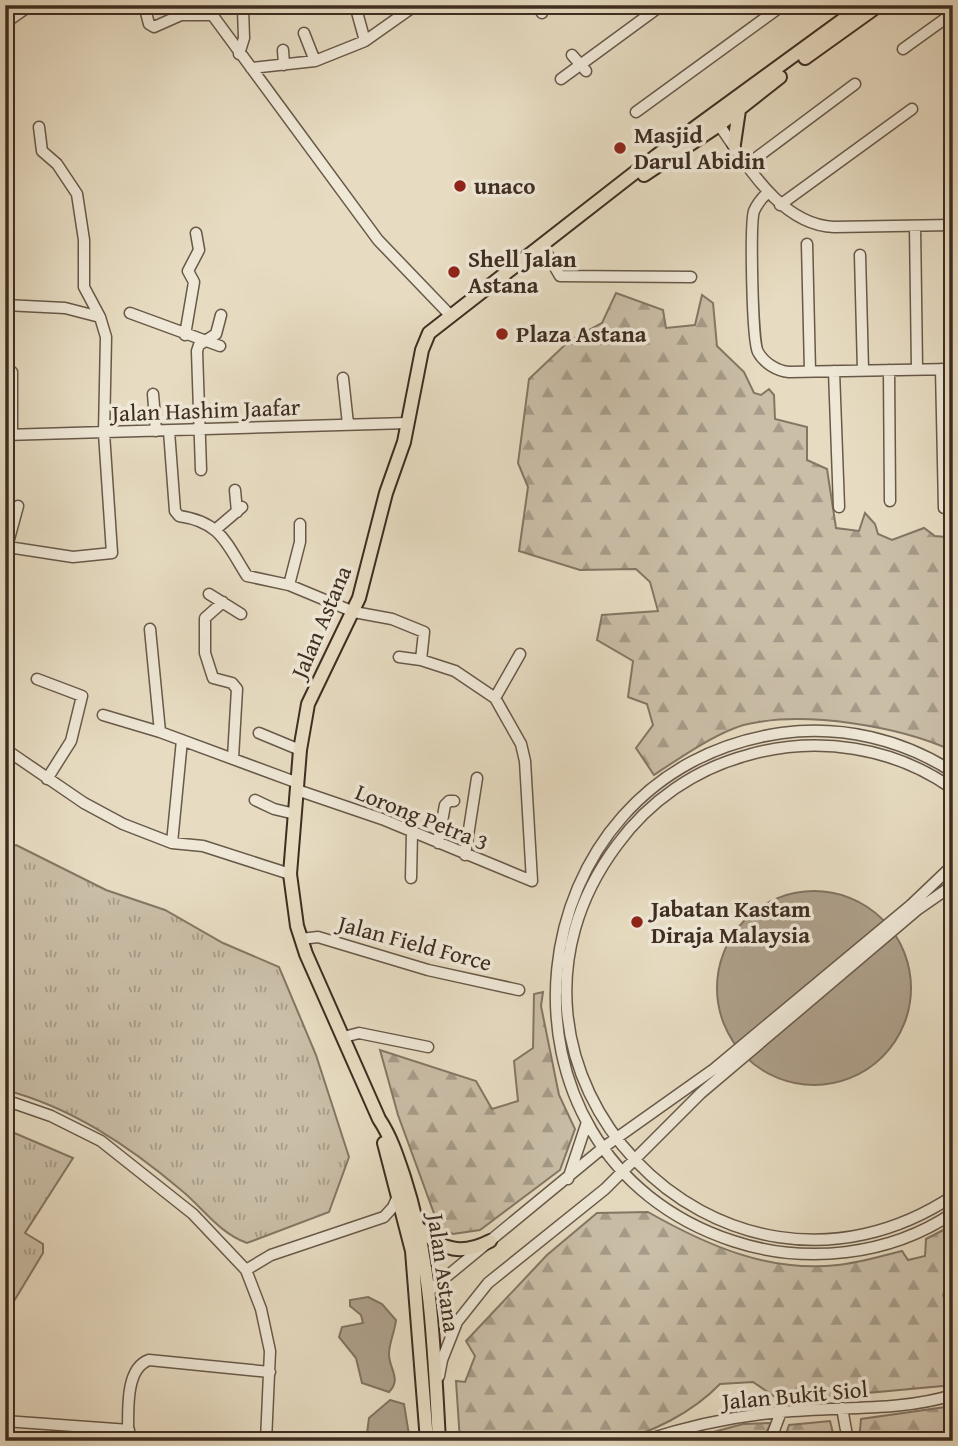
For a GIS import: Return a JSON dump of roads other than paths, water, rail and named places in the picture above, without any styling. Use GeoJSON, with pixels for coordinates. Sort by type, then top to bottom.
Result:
{"type":"FeatureCollection","features":[{"type":"Feature","properties":{"kind":"main road"},"geometry":{"type":"LineString","coordinates":[[406,422],[424,341],[450,315],[622,185],[656,156],[740,108],[879,5]]}},
{"type":"Feature","properties":{"kind":"main road"},"geometry":{"type":"LineString","coordinates":[[622,185],[638,180],[704,135],[716,120],[857,8]]}},
{"type":"Feature","properties":{"kind":"main road"},"geometry":{"type":"LineString","coordinates":[[734,144],[734,124],[740,108]]}},
{"type":"Feature","properties":{"kind":"main road"},"geometry":{"type":"LineString","coordinates":[[704,135],[725,137],[734,144]]}},
{"type":"Feature","properties":{"kind":"main road","name":"Jalan Astana"},"geometry":{"type":"LineString","coordinates":[[406,422],[354,612],[308,704],[300,750],[290,874],[306,954],[379,1119],[389,1135],[419,1229],[429,1291],[439,1441]]}},
{"type":"Feature","properties":{"kind":"main road","name":"Jalan Astana"},"geometry":{"type":"LineString","coordinates":[[379,1119],[406,1224],[414,1271],[427,1441]]}},
{"type":"Feature","properties":{"kind":"main road"},"geometry":{"type":"LineString","coordinates":[[419,1229],[448,1249],[475,1249],[490,1241]]}},
{"type":"Feature","properties":{"kind":"main road"},"geometry":{"type":"LineString","coordinates":[[423,1371],[421,1308],[424,1295],[429,1291]]}},
{"type":"Feature","properties":{"kind":"street"},"geometry":{"type":"LineString","coordinates":[[144,5],[149,24],[154,27],[181,15],[212,15]]}},
{"type":"Feature","properties":{"kind":"street"},"geometry":{"type":"LineString","coordinates":[[205,5],[379,240],[450,315]]}},
{"type":"Feature","properties":{"kind":"street"},"geometry":{"type":"LineString","coordinates":[[355,5],[365,41]]}},
{"type":"Feature","properties":{"kind":"street"},"geometry":{"type":"LineString","coordinates":[[251,68],[315,61],[365,41],[416,5]]}},
{"type":"Feature","properties":{"kind":"street"},"geometry":{"type":"LineString","coordinates":[[561,79],[583,68],[662,5]]}},
{"type":"Feature","properties":{"kind":"street"},"geometry":{"type":"LineString","coordinates":[[636,112],[783,5]]}},
{"type":"Feature","properties":{"kind":"street"},"geometry":{"type":"LineString","coordinates":[[5,23],[28,6]]}},
{"type":"Feature","properties":{"kind":"street"},"geometry":{"type":"LineString","coordinates":[[239,54],[244,38],[243,9]]}},
{"type":"Feature","properties":{"kind":"street"},"geometry":{"type":"LineString","coordinates":[[903,49],[953,13]]}},
{"type":"Feature","properties":{"kind":"street"},"geometry":{"type":"LineString","coordinates":[[304,33],[315,61]]}},
{"type":"Feature","properties":{"kind":"street"},"geometry":{"type":"LineString","coordinates":[[283,50],[284,65]]}},
{"type":"Feature","properties":{"kind":"street"},"geometry":{"type":"LineString","coordinates":[[572,55],[583,68]]}},
{"type":"Feature","properties":{"kind":"street"},"geometry":{"type":"LineString","coordinates":[[748,164],[855,84]]}},
{"type":"Feature","properties":{"kind":"street"},"geometry":{"type":"LineString","coordinates":[[780,205],[912,108]]}},
{"type":"Feature","properties":{"kind":"street"},"geometry":{"type":"LineString","coordinates":[[716,120],[767,193],[780,205],[824,227],[953,225]]}},
{"type":"Feature","properties":{"kind":"street"},"geometry":{"type":"LineString","coordinates":[[18,506],[7,548],[73,557],[112,553],[104,433],[106,337],[100,317],[84,287],[84,240],[77,194],[57,164],[43,151],[39,127]]}},
{"type":"Feature","properties":{"kind":"street"},"geometry":{"type":"LineString","coordinates":[[767,193],[753,212],[754,345],[758,354],[780,371],[953,369]]}},
{"type":"Feature","properties":{"kind":"street"},"geometry":{"type":"LineString","coordinates":[[915,226],[917,368]]}},
{"type":"Feature","properties":{"kind":"street"},"geometry":{"type":"LineString","coordinates":[[186,335],[194,282],[188,271],[199,250],[196,233]]}},
{"type":"Feature","properties":{"kind":"street"},"geometry":{"type":"LineString","coordinates":[[807,244],[810,371]]}},
{"type":"Feature","properties":{"kind":"street"},"geometry":{"type":"LineString","coordinates":[[542,245],[560,276],[691,277]]}},
{"type":"Feature","properties":{"kind":"street"},"geometry":{"type":"LineString","coordinates":[[860,255],[863,370]]}},
{"type":"Feature","properties":{"kind":"street"},"geometry":{"type":"LineString","coordinates":[[5,305],[65,308],[100,317]]}},
{"type":"Feature","properties":{"kind":"street"},"geometry":{"type":"LineString","coordinates":[[130,313],[220,346]]}},
{"type":"Feature","properties":{"kind":"street"},"geometry":{"type":"LineString","coordinates":[[201,470],[197,351],[204,341],[216,334],[221,315]]}},
{"type":"Feature","properties":{"kind":"street"},"geometry":{"type":"LineString","coordinates":[[941,369],[944,508]]}},
{"type":"Feature","properties":{"kind":"street"},"geometry":{"type":"LineString","coordinates":[[888,370],[890,501]]}},
{"type":"Feature","properties":{"kind":"street"},"geometry":{"type":"LineString","coordinates":[[834,371],[839,507]]}},
{"type":"Feature","properties":{"kind":"street"},"geometry":{"type":"LineString","coordinates":[[9,435],[12,372]]}},
{"type":"Feature","properties":{"kind":"street"},"geometry":{"type":"LineString","coordinates":[[343,378],[348,424]]}},
{"type":"Feature","properties":{"kind":"street"},"geometry":{"type":"LineString","coordinates":[[153,394],[156,431]]}},
{"type":"Feature","properties":{"kind":"street","name":"Jalan Hashim Jaafar"},"geometry":{"type":"LineString","coordinates":[[9,435],[406,422]]}},
{"type":"Feature","properties":{"kind":"street"},"geometry":{"type":"LineString","coordinates":[[169,431],[175,512],[179,516],[204,520],[215,530],[247,576],[289,585],[354,612],[393,618],[424,632],[421,660]]}},
{"type":"Feature","properties":{"kind":"street"},"geometry":{"type":"LineString","coordinates":[[215,530],[240,510],[234,490]]}},
{"type":"Feature","properties":{"kind":"street"},"geometry":{"type":"LineString","coordinates":[[289,585],[300,542],[300,524]]}},
{"type":"Feature","properties":{"kind":"street"},"geometry":{"type":"LineString","coordinates":[[209,594],[241,614]]}},
{"type":"Feature","properties":{"kind":"street"},"geometry":{"type":"LineString","coordinates":[[223,602],[205,618],[204,646],[213,678],[232,683],[237,690],[233,758]]}},
{"type":"Feature","properties":{"kind":"street"},"geometry":{"type":"LineString","coordinates":[[150,629],[160,732]]}},
{"type":"Feature","properties":{"kind":"street"},"geometry":{"type":"LineString","coordinates":[[399,657],[421,660],[456,671],[495,698],[520,654]]}},
{"type":"Feature","properties":{"kind":"street"},"geometry":{"type":"LineString","coordinates":[[37,679],[82,696],[83,704],[71,741],[47,779]]}},
{"type":"Feature","properties":{"kind":"street","name":"Lorong Petra 3"},"geometry":{"type":"LineString","coordinates":[[103,715],[233,758],[532,881],[525,761],[517,735],[495,698]]}},
{"type":"Feature","properties":{"kind":"street"},"geometry":{"type":"LineString","coordinates":[[953,772],[925,756],[880,740],[828,731],[795,732],[741,742],[700,757],[658,783],[633,804],[596,849],[578,882],[565,917],[556,954],[554,992],[559,1046],[566,1072],[587,1122],[624,1172],[649,1195],[695,1226],[746,1246],[780,1252],[825,1254],[880,1246],[912,1235],[953,1213]]}},
{"type":"Feature","properties":{"kind":"street"},"geometry":{"type":"LineString","coordinates":[[259,733],[300,750]]}},
{"type":"Feature","properties":{"kind":"street"},"geometry":{"type":"LineString","coordinates":[[172,843],[182,740]]}},
{"type":"Feature","properties":{"kind":"street"},"geometry":{"type":"LineString","coordinates":[[953,789],[911,765],[878,754],[831,746],[783,747],[736,758],[703,772],[662,798],[636,822],[611,852],[590,890],[576,930],[569,973],[569,1016],[577,1060],[593,1101],[616,1139],[633,1160],[663,1188],[697,1210],[722,1222],[775,1237],[803,1240],[858,1236],[911,1220],[953,1196]]}},
{"type":"Feature","properties":{"kind":"street"},"geometry":{"type":"LineString","coordinates":[[7,751],[104,815],[172,843],[203,846],[290,874]]}},
{"type":"Feature","properties":{"kind":"street"},"geometry":{"type":"LineString","coordinates":[[466,855],[477,778]]}},
{"type":"Feature","properties":{"kind":"street"},"geometry":{"type":"LineString","coordinates":[[255,800],[274,809],[295,814]]}},
{"type":"Feature","properties":{"kind":"street"},"geometry":{"type":"LineString","coordinates":[[438,843],[445,805],[449,801],[454,802]]}},
{"type":"Feature","properties":{"kind":"street"},"geometry":{"type":"LineString","coordinates":[[411,878],[412,832]]}},
{"type":"Feature","properties":{"kind":"street"},"geometry":{"type":"LineString","coordinates":[[437,1397],[447,1345],[462,1313],[475,1296],[624,1172],[718,1073],[914,907],[953,865]]}},
{"type":"Feature","properties":{"kind":"street"},"geometry":{"type":"LineString","coordinates":[[914,907],[953,884]]}},
{"type":"Feature","properties":{"kind":"street","name":"Jalan Field Force"},"geometry":{"type":"LineString","coordinates":[[301,939],[310,936],[322,938],[428,970],[519,990]]}},
{"type":"Feature","properties":{"kind":"street"},"geometry":{"type":"LineString","coordinates":[[306,954],[322,938]]}},
{"type":"Feature","properties":{"kind":"street"},"geometry":{"type":"LineString","coordinates":[[344,1037],[359,1033],[428,1047]]}},
{"type":"Feature","properties":{"kind":"street"},"geometry":{"type":"LineString","coordinates":[[429,1291],[568,1180],[604,1147],[718,1073]]}},
{"type":"Feature","properties":{"kind":"street"},"geometry":{"type":"LineString","coordinates":[[5,1100],[51,1116],[101,1141],[193,1214],[246,1270],[267,1328],[270,1372],[266,1441]]}},
{"type":"Feature","properties":{"kind":"street"},"geometry":{"type":"LineString","coordinates":[[568,1180],[587,1122]]}},
{"type":"Feature","properties":{"kind":"street"},"geometry":{"type":"LineString","coordinates":[[246,1270],[271,1255],[384,1217],[394,1207],[398,1194]]}},
{"type":"Feature","properties":{"kind":"street"},"geometry":{"type":"LineString","coordinates":[[384,1217],[406,1224]]}},
{"type":"Feature","properties":{"kind":"street"},"geometry":{"type":"LineString","coordinates":[[953,1280],[949,1295],[953,1314]]}},
{"type":"Feature","properties":{"kind":"street"},"geometry":{"type":"LineString","coordinates":[[5,1421],[128,1435],[133,1374],[149,1360],[270,1372]]}},
{"type":"Feature","properties":{"kind":"street","name":"Jalan Bukit Siol"},"geometry":{"type":"LineString","coordinates":[[643,1441],[692,1426],[781,1412],[911,1404],[953,1395]]}},
{"type":"Feature","properties":{"kind":"street"},"geometry":{"type":"LineString","coordinates":[[842,1408],[848,1441]]}},
{"type":"Feature","properties":{"kind":"street"},"geometry":{"type":"LineString","coordinates":[[770,1441],[781,1412]]}},
{"type":"Feature","properties":{"kind":"waterway"},"geometry":{"type":"LineString","coordinates":[[5,733],[5,745]]}},
{"type":"Feature","properties":{"kind":"place","name":"Masjid Darul Abidin"},"geometry":{"type":"Point","coordinates":[620,148]}},
{"type":"Feature","properties":{"kind":"place","name":"unaco"},"geometry":{"type":"Point","coordinates":[460,186]}},
{"type":"Feature","properties":{"kind":"place","name":"Shell Jalan Astana"},"geometry":{"type":"Point","coordinates":[454,272]}},
{"type":"Feature","properties":{"kind":"place","name":"Plaza Astana"},"geometry":{"type":"Point","coordinates":[502,334]}},
{"type":"Feature","properties":{"kind":"place","name":"Jabatan Kastam Diraja Malaysia"},"geometry":{"type":"Point","coordinates":[637,922]}}]}
